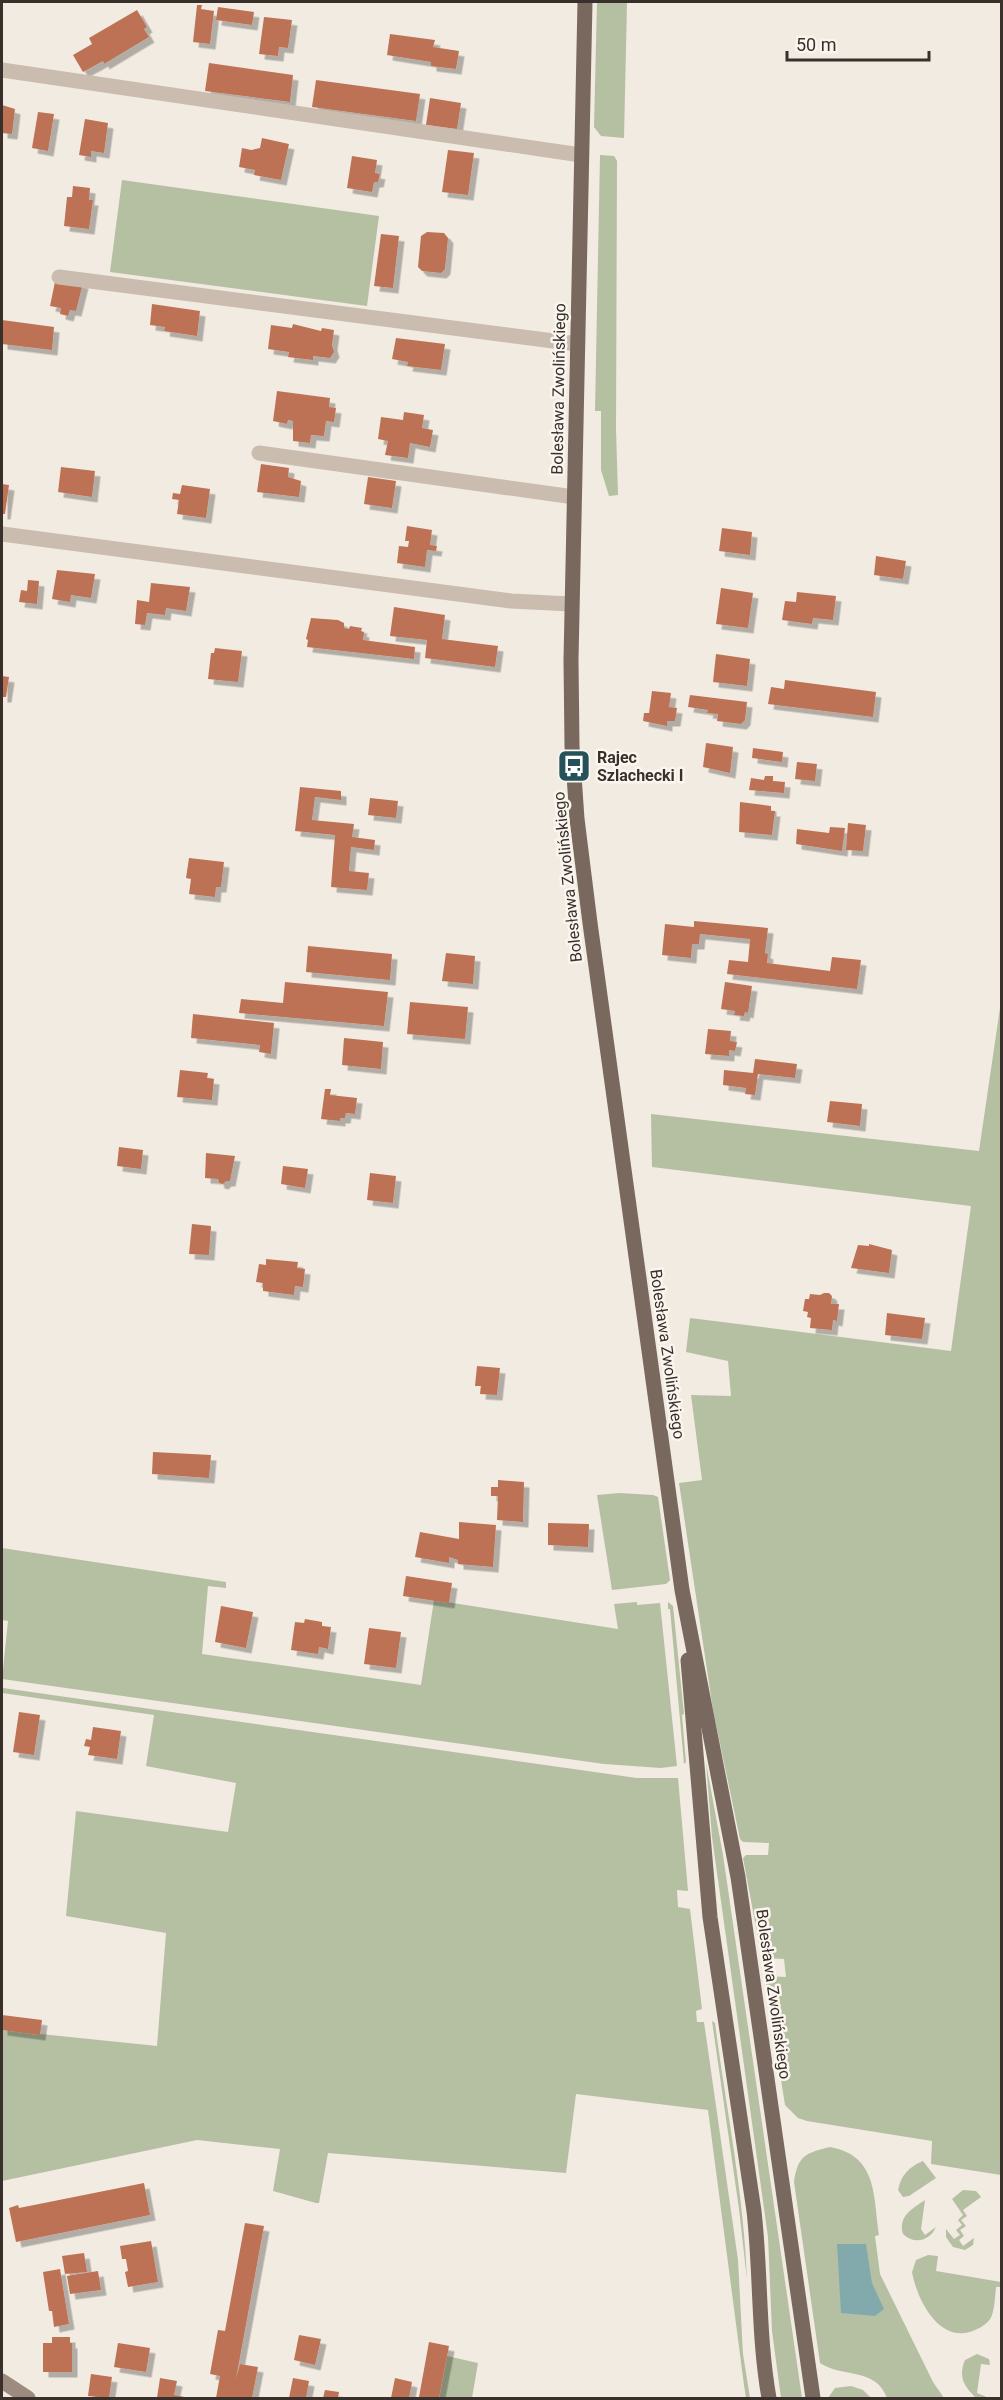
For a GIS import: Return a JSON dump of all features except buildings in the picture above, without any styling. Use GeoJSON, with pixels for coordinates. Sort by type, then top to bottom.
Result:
{"type":"FeatureCollection","features":[{"type":"Feature","properties":{"kind":"main road","name":"Bolesława Zwolińskiego"},"geometry":{"type":"LineString","coordinates":[[585,2],[571,604],[572,746],[581,856],[684,1598],[738,1877],[813,2398]]}},
{"type":"Feature","properties":{"kind":"main road","name":"Bolesława Zwolińskiego"},"geometry":{"type":"LineString","coordinates":[[684,1598],[708,1896],[754,2211],[763,2356],[769,2398]]}},
{"type":"Feature","properties":{"kind":"main road"},"geometry":{"type":"LineString","coordinates":[[2,2380],[28,2398]]}},
{"type":"Feature","properties":{"kind":"street"},"geometry":{"type":"LineString","coordinates":[[2,70],[581,155]]}},
{"type":"Feature","properties":{"kind":"street"},"geometry":{"type":"LineString","coordinates":[[60,277],[577,344]]}},
{"type":"Feature","properties":{"kind":"street"},"geometry":{"type":"LineString","coordinates":[[259,453],[574,497]]}},
{"type":"Feature","properties":{"kind":"street"},"geometry":{"type":"LineString","coordinates":[[2,534],[511,601],[571,604]]}},
{"type":"Feature","properties":{"kind":"green space"},"geometry":{"type":"Polygon","coordinates":[[[597,2],[627,2],[624,138],[601,136],[594,127],[597,2]]]}},
{"type":"Feature","properties":{"kind":"green space"},"geometry":{"type":"Polygon","coordinates":[[[600,155],[614,156],[617,161],[616,429],[618,495],[609,496],[601,470],[601,411],[595,411],[600,155]]]}},
{"type":"Feature","properties":{"kind":"green space"},"geometry":{"type":"Polygon","coordinates":[[[122,180],[379,216],[367,306],[110,272],[122,180]]]}},
{"type":"Feature","properties":{"kind":"green space"},"geometry":{"type":"Polygon","coordinates":[[[1001,1001],[1001,2175],[931,2164],[932,2141],[807,2121],[798,2118],[785,2105],[765,1978],[767,1976],[786,1977],[784,1959],[765,1958],[761,1954],[743,1858],[746,1855],[768,1855],[769,1843],[743,1842],[740,1839],[713,1710],[679,1483],[702,1480],[691,1395],[731,1396],[728,1361],[686,1352],[690,1318],[951,1351],[971,1206],[652,1167],[651,1114],[979,1151],[1001,1001]]]}},
{"type":"Feature","properties":{"kind":"green space"},"geometry":{"type":"Polygon","coordinates":[[[619,1493],[658,1497],[670,1580],[666,1584],[612,1590],[597,1495],[619,1493]]]}},
{"type":"Feature","properties":{"kind":"green space"},"geometry":{"type":"Polygon","coordinates":[[[2,1548],[226,1582],[226,1588],[208,1586],[202,1654],[421,1685],[434,1600],[618,1629],[614,1604],[660,1603],[677,1766],[661,1768],[604,1764],[2,1679],[8,1621],[2,1620],[2,1548]]]}},
{"type":"Feature","properties":{"kind":"green space"},"geometry":{"type":"Polygon","coordinates":[[[668,1602],[673,1606],[684,1714],[682,1715],[686,1762],[684,1764],[670,1609],[668,1609],[668,1602]]]}},
{"type":"Feature","properties":{"kind":"green space"},"geometry":{"type":"Polygon","coordinates":[[[3,1688],[637,1778],[678,1778],[688,1891],[677,1890],[678,1907],[690,1909],[702,2009],[696,2011],[697,2022],[704,2022],[738,2260],[743,2354],[750,2398],[746,2398],[744,2385],[708,2110],[576,2094],[566,2173],[328,2153],[319,2203],[273,2191],[280,2149],[197,2140],[2,2181],[2,2030],[157,2046],[166,1933],[66,1916],[76,1811],[228,1832],[236,1783],[146,1766],[154,1715],[2,1693],[3,1688]]]}},
{"type":"Feature","properties":{"kind":"green space"},"geometry":{"type":"Polygon","coordinates":[[[706,1763],[723,1855],[802,2398],[781,2398],[772,2331],[768,2237],[712,1837],[706,1763]]]}},
{"type":"Feature","properties":{"kind":"green space"},"geometry":{"type":"Polygon","coordinates":[[[712,2021],[715,2023],[738,2183],[747,2280],[739,2209],[712,2021]]]}},
{"type":"Feature","properties":{"kind":"green space"},"geometry":{"type":"Polygon","coordinates":[[[830,2147],[846,2152],[857,2159],[870,2180],[874,2192],[879,2235],[875,2236],[880,2274],[933,2382],[944,2398],[887,2398],[882,2388],[867,2377],[829,2368],[820,2363],[794,2182],[798,2166],[805,2156],[830,2147]]]}},
{"type":"Feature","properties":{"kind":"green space"},"geometry":{"type":"Polygon","coordinates":[[[923,2161],[936,2178],[909,2196],[903,2197],[898,2190],[901,2180],[910,2169],[923,2161]]]}},
{"type":"Feature","properties":{"kind":"green space"},"geometry":{"type":"Polygon","coordinates":[[[963,2190],[976,2191],[981,2197],[963,2210],[967,2216],[961,2220],[966,2226],[960,2230],[964,2236],[959,2240],[963,2246],[974,2238],[973,2245],[965,2250],[953,2247],[946,2237],[946,2229],[954,2239],[960,2235],[956,2230],[962,2225],[958,2220],[963,2215],[952,2199],[963,2190]]]}},
{"type":"Feature","properties":{"kind":"green space"},"geometry":{"type":"Polygon","coordinates":[[[925,2200],[921,2229],[925,2235],[936,2227],[930,2236],[921,2240],[912,2240],[903,2234],[902,2222],[907,2214],[925,2200]]]}},
{"type":"Feature","properties":{"kind":"green space"},"geometry":{"type":"Polygon","coordinates":[[[928,2255],[938,2256],[936,2271],[1001,2282],[1001,2287],[996,2287],[992,2315],[985,2324],[975,2330],[962,2333],[951,2332],[932,2317],[919,2295],[912,2272],[916,2260],[928,2255]]]}},
{"type":"Feature","properties":{"kind":"green space"},"geometry":{"type":"Polygon","coordinates":[[[977,2354],[989,2359],[990,2365],[981,2364],[977,2393],[989,2398],[976,2398],[963,2381],[962,2371],[965,2360],[977,2354]]]}},
{"type":"Feature","properties":{"kind":"green space"},"geometry":{"type":"Polygon","coordinates":[[[447,2356],[478,2363],[472,2398],[439,2398],[447,2356]]]}},
{"type":"Feature","properties":{"kind":"green space"},"geometry":{"type":"Polygon","coordinates":[[[851,2386],[863,2390],[871,2398],[828,2398],[835,2388],[851,2386]]]}},
{"type":"Feature","properties":{"kind":"water"},"geometry":{"type":"Polygon","coordinates":[[[837,2244],[866,2244],[872,2283],[884,2309],[875,2316],[841,2313],[837,2244]]]}},
{"type":"Feature","properties":{"kind":"place","name":"Rajec Szlachecki I"},"geometry":{"type":"Point","coordinates":[574,766]}}]}
